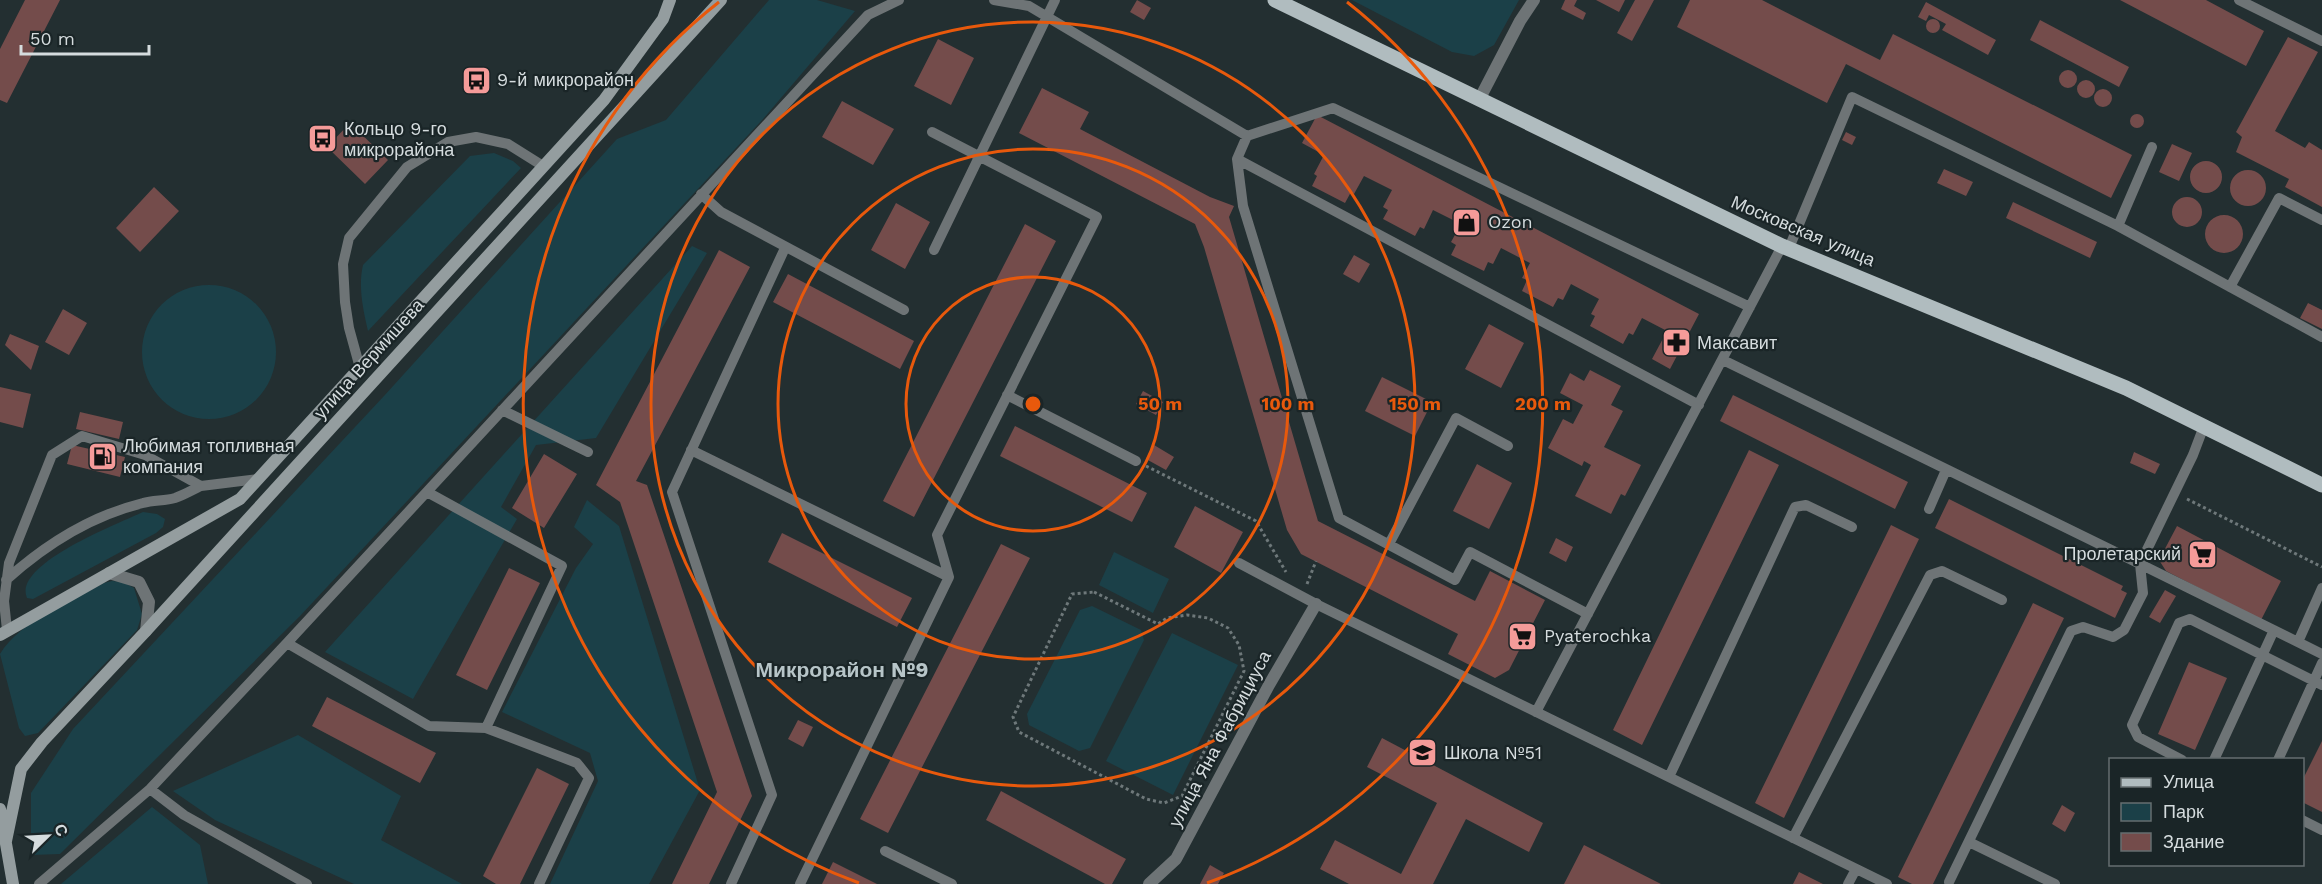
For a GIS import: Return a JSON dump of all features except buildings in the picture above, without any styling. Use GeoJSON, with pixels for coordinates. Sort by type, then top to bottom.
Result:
{"type":"FeatureCollection","features":[{"type":"Feature","properties":{"kind":"main road","name":"улица Вермишева"},"geometry":{"type":"LineString","coordinates":[[4,633],[240,499],[604,100],[663,19],[670,0]]}},
{"type":"Feature","properties":{"kind":"main road","name":"улица Вермишева"},"geometry":{"type":"LineString","coordinates":[[6,841],[21,769],[42,742],[721,0]]}},
{"type":"Feature","properties":{"kind":"main road","name":"Московская улица"},"geometry":{"type":"LineString","coordinates":[[1275,0],[1786,247],[2126,388],[2322,484]]}},
{"type":"Feature","properties":{"kind":"main road","name":"улица Вермишева"},"geometry":{"type":"LineString","coordinates":[[0,809],[13,884]]}},
{"type":"Feature","properties":{"kind":"street"},"geometry":{"type":"LineString","coordinates":[[1479,100],[1520,21],[1534,0]]}},
{"type":"Feature","properties":{"kind":"street"},"geometry":{"type":"LineString","coordinates":[[109,573],[140,582],[149,602],[146,631]]}},
{"type":"Feature","properties":{"kind":"street","name":"улица Яна Фабрициуса"},"geometry":{"type":"LineString","coordinates":[[1149,884],[1176,859],[1269,685],[1316,604]]}},
{"type":"Feature","properties":{"kind":"lane"},"geometry":{"type":"LineString","coordinates":[[39,884],[150,789],[287,644],[868,15],[899,0]]}},
{"type":"Feature","properties":{"kind":"lane"},"geometry":{"type":"LineString","coordinates":[[994,0],[1029,6],[1247,136]]}},
{"type":"Feature","properties":{"kind":"lane"},"geometry":{"type":"LineString","coordinates":[[934,250],[1055,0]]}},
{"type":"Feature","properties":{"kind":"lane"},"geometry":{"type":"LineString","coordinates":[[2240,0],[2322,41]]}},
{"type":"Feature","properties":{"kind":"lane"},"geometry":{"type":"LineString","coordinates":[[1536,712],[1750,307],[1786,247],[1851,97],[2118,226],[2322,337]]}},
{"type":"Feature","properties":{"kind":"lane"},"geometry":{"type":"LineString","coordinates":[[1588,614],[1470,552],[1455,580],[1339,518],[1244,206],[1237,159],[1247,136],[1333,108],[1750,307]]}},
{"type":"Feature","properties":{"kind":"lane"},"geometry":{"type":"LineString","coordinates":[[800,884],[949,577],[937,536],[1097,217],[932,132]]}},
{"type":"Feature","properties":{"kind":"lane"},"geometry":{"type":"LineString","coordinates":[[360,368],[349,328],[345,302],[343,264],[347,246],[349,238],[407,167],[448,142],[476,137],[508,144],[543,166]]}},
{"type":"Feature","properties":{"kind":"lane"},"geometry":{"type":"LineString","coordinates":[[2118,226],[2152,147]]}},
{"type":"Feature","properties":{"kind":"lane"},"geometry":{"type":"LineString","coordinates":[[1237,159],[1699,405]]}},
{"type":"Feature","properties":{"kind":"lane"},"geometry":{"type":"LineString","coordinates":[[701,194],[721,212],[904,310]]}},
{"type":"Feature","properties":{"kind":"lane"},"geometry":{"type":"LineString","coordinates":[[2229,287],[2278,198],[2322,220]]}},
{"type":"Feature","properties":{"kind":"lane"},"geometry":{"type":"LineString","coordinates":[[731,884],[772,795],[672,492],[785,248]]}},
{"type":"Feature","properties":{"kind":"lane"},"geometry":{"type":"LineString","coordinates":[[1723,360],[2322,654]]}},
{"type":"Feature","properties":{"kind":"lane"},"geometry":{"type":"LineString","coordinates":[[1007,395],[1136,461]]}},
{"type":"Feature","properties":{"kind":"lane"},"geometry":{"type":"LineString","coordinates":[[502,410],[588,452]]}},
{"type":"Feature","properties":{"kind":"lane"},"geometry":{"type":"LineString","coordinates":[[1389,544],[1456,418],[1508,446]]}},
{"type":"Feature","properties":{"kind":"lane"},"geometry":{"type":"LineString","coordinates":[[1949,882],[2071,631],[2083,627],[2113,637],[2124,630],[2143,593],[2140,564],[2204,426]]}},
{"type":"Feature","properties":{"kind":"lane"},"geometry":{"type":"LineString","coordinates":[[4,633],[4,601],[9,563],[51,455],[82,436],[145,454],[201,486]]}},
{"type":"Feature","properties":{"kind":"lane"},"geometry":{"type":"LineString","coordinates":[[691,450],[949,577]]}},
{"type":"Feature","properties":{"kind":"lane"},"geometry":{"type":"LineString","coordinates":[[1929,509],[1946,470]]}},
{"type":"Feature","properties":{"kind":"lane"},"geometry":{"type":"LineString","coordinates":[[6,580],[58,538],[103,515],[144,502],[174,498],[201,486],[258,479]]}},
{"type":"Feature","properties":{"kind":"lane"},"geometry":{"type":"LineString","coordinates":[[427,492],[562,566],[486,728]]}},
{"type":"Feature","properties":{"kind":"lane"},"geometry":{"type":"LineString","coordinates":[[1669,777],[1795,507],[1806,505],[1852,527]]}},
{"type":"Feature","properties":{"kind":"lane"},"geometry":{"type":"LineString","coordinates":[[1239,564],[1887,884]]}},
{"type":"Feature","properties":{"kind":"lane"},"geometry":{"type":"LineString","coordinates":[[1793,838],[1930,575],[1942,571],[2002,600]]}},
{"type":"Feature","properties":{"kind":"lane"},"geometry":{"type":"LineString","coordinates":[[2298,642],[2322,588]]}},
{"type":"Feature","properties":{"kind":"lane"},"geometry":{"type":"LineString","coordinates":[[2180,758],[2138,737],[2132,725],[2179,623],[2190,619],[2318,683]]}},
{"type":"Feature","properties":{"kind":"lane"},"geometry":{"type":"LineString","coordinates":[[2214,758],[2264,656],[2274,630]]}},
{"type":"Feature","properties":{"kind":"lane"},"geometry":{"type":"LineString","coordinates":[[287,644],[429,726],[486,728],[577,763],[589,778],[539,884]]}},
{"type":"Feature","properties":{"kind":"lane"},"geometry":{"type":"LineString","coordinates":[[2279,758],[2318,683],[2322,663]]}},
{"type":"Feature","properties":{"kind":"lane"},"geometry":{"type":"LineString","coordinates":[[150,789],[183,815],[295,881],[307,884]]}},
{"type":"Feature","properties":{"kind":"lane"},"geometry":{"type":"LineString","coordinates":[[2304,821],[2322,830]]}},
{"type":"Feature","properties":{"kind":"lane"},"geometry":{"type":"LineString","coordinates":[[1969,842],[2055,884]]}},
{"type":"Feature","properties":{"kind":"lane"},"geometry":{"type":"LineString","coordinates":[[885,851],[952,884]]}},
{"type":"Feature","properties":{"kind":"lane"},"geometry":{"type":"LineString","coordinates":[[1848,884],[1856,869]]}},
{"type":"Feature","properties":{"kind":"path"},"geometry":{"type":"LineString","coordinates":[[1136,461],[1256,521],[1301,596]]}},
{"type":"Feature","properties":{"kind":"path"},"geometry":{"type":"LineString","coordinates":[[2174,493],[2322,567]]}},
{"type":"Feature","properties":{"kind":"path"},"geometry":{"type":"LineString","coordinates":[[1301,596],[1316,561]]}},
{"type":"Feature","properties":{"kind":"path"},"geometry":{"type":"LineString","coordinates":[[1094,592],[1158,624],[1167,618],[1187,615],[1208,618],[1228,628],[1239,645],[1244,671],[1182,796],[1164,803],[1146,799],[1019,732],[1013,717],[1072,594],[1094,592]]}},
{"type":"Feature","properties":{"kind":"green space"},"geometry":{"type":"Polygon","coordinates":[[[769,0],[817,0],[855,11],[763,119],[300,616],[60,854],[31,855],[31,793],[73,729],[384,396],[617,139],[666,120],[769,0]]]}},
{"type":"Feature","properties":{"kind":"green space"},"geometry":{"type":"Polygon","coordinates":[[[1352,0],[1519,0],[1494,45],[1474,56],[1452,52],[1352,0]]]}},
{"type":"Feature","properties":{"kind":"green space"},"geometry":{"type":"Polygon","coordinates":[[[494,153],[513,161],[521,168],[368,331],[361,290],[363,265],[470,156],[494,153]]]}},
{"type":"Feature","properties":{"kind":"green space"},"geometry":{"type":"Polygon","coordinates":[[[692,246],[707,253],[596,438],[536,445],[501,507],[517,519],[413,699],[325,652],[692,246]]]}},
{"type":"Feature","properties":{"kind":"green space"},"geometry":{"type":"Polygon","coordinates":[[[209,285],[235,290],[257,304],[271,326],[276,352],[271,378],[257,400],[235,414],[209,419],[183,414],[161,400],[147,378],[142,352],[147,326],[161,304],[183,290],[209,285]]]}},
{"type":"Feature","properties":{"kind":"green space"},"geometry":{"type":"Polygon","coordinates":[[[587,500],[619,526],[700,790],[649,884],[550,884],[598,781],[590,753],[502,712],[576,568],[593,544],[574,527],[587,500]]]}},
{"type":"Feature","properties":{"kind":"green space"},"geometry":{"type":"Polygon","coordinates":[[[143,512],[157,514],[165,519],[163,527],[156,533],[33,599],[27,598],[27,585],[36,572],[51,559],[92,535],[143,512]]]}},
{"type":"Feature","properties":{"kind":"green space"},"geometry":{"type":"Polygon","coordinates":[[[1114,552],[1169,579],[1153,613],[1099,585],[1114,552]]]}},
{"type":"Feature","properties":{"kind":"green space"},"geometry":{"type":"Polygon","coordinates":[[[123,582],[134,588],[142,614],[137,630],[38,733],[25,736],[19,728],[0,654],[20,631],[33,622],[104,583],[123,582]]]}},
{"type":"Feature","properties":{"kind":"green space"},"geometry":{"type":"Polygon","coordinates":[[[1092,606],[1141,630],[1144,640],[1090,748],[1079,751],[1029,725],[1027,714],[1080,610],[1092,606]]]}},
{"type":"Feature","properties":{"kind":"green space"},"geometry":{"type":"Polygon","coordinates":[[[1172,633],[1238,665],[1173,795],[1106,761],[1172,633]]]}},
{"type":"Feature","properties":{"kind":"green space"},"geometry":{"type":"Polygon","coordinates":[[[298,735],[401,796],[381,840],[462,884],[354,884],[215,820],[173,791],[298,735]]]}},
{"type":"Feature","properties":{"kind":"green space"},"geometry":{"type":"Polygon","coordinates":[[[152,807],[200,845],[208,884],[61,884],[152,807]]]}},
{"type":"Feature","properties":{"kind":"place","name":"9-й микрорайон"},"geometry":{"type":"Point","coordinates":[476,80]}},
{"type":"Feature","properties":{"kind":"place","name":"Кольцо 9-го микрорайона"},"geometry":{"type":"Point","coordinates":[323,139]}},
{"type":"Feature","properties":{"kind":"place","name":"Ozon"},"geometry":{"type":"Point","coordinates":[1467,222]}},
{"type":"Feature","properties":{"kind":"place","name":"Максавит"},"geometry":{"type":"Point","coordinates":[1676,343]}},
{"type":"Feature","properties":{"kind":"place","name":"Любимая топливная компания"},"geometry":{"type":"Point","coordinates":[102,456]}},
{"type":"Feature","properties":{"kind":"place","name":"Пролетарский"},"geometry":{"type":"Point","coordinates":[2202,554]}},
{"type":"Feature","properties":{"kind":"place","name":"Pyaterochka"},"geometry":{"type":"Point","coordinates":[1523,636]}},
{"type":"Feature","properties":{"kind":"place","name":"Школа №51"},"geometry":{"type":"Point","coordinates":[1423,753]}},
{"type":"Feature","properties":{"kind":"district","name":"Микрорайон №9"},"geometry":{"type":"Point","coordinates":[842,670]}}]}
